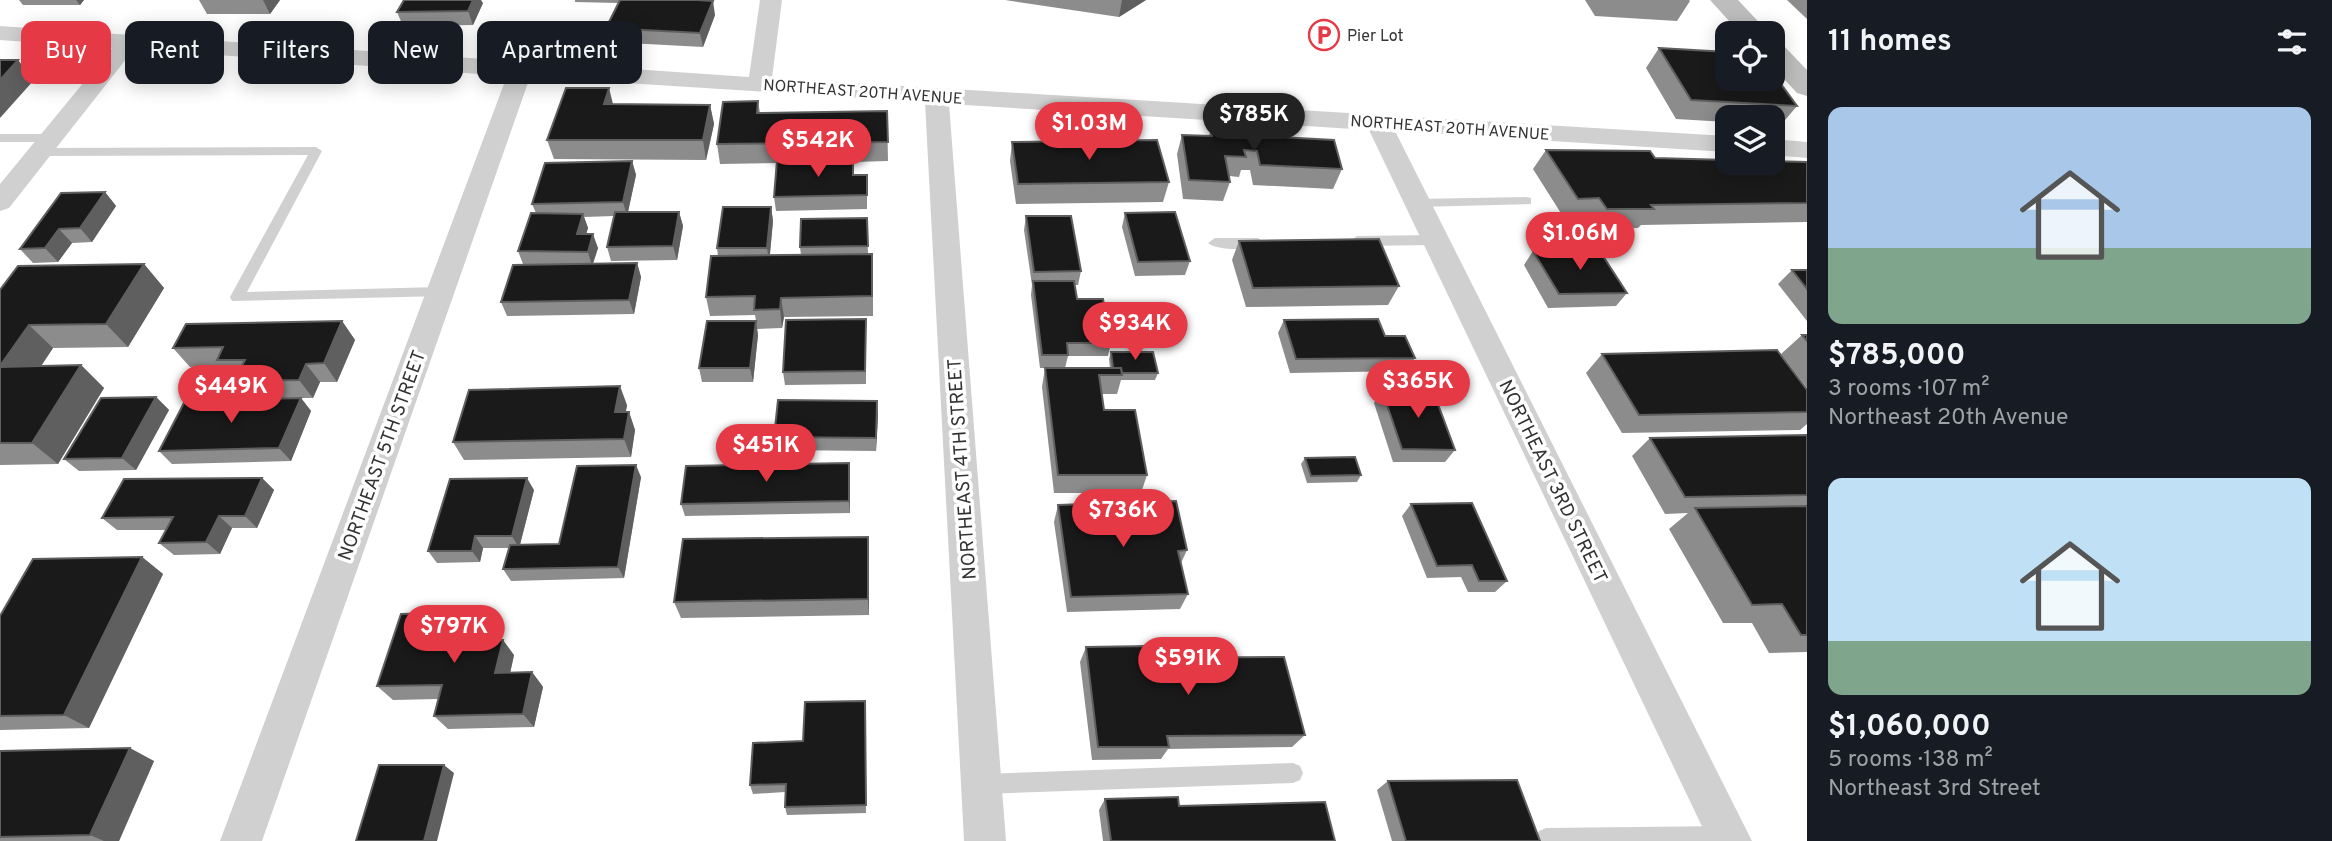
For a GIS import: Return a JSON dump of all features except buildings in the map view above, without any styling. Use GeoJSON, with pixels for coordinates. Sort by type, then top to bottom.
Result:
{"type":"FeatureCollection","features":[{"type":"Feature","properties":{"kind":"main road"},"geometry":{"type":"LineString","coordinates":[[1723,0],[1743,21]]}},
{"type":"Feature","properties":{"kind":"main road"},"geometry":{"type":"LineString","coordinates":[[1785,64],[1807,87]]}},
{"type":"Feature","properties":{"kind":"street"},"geometry":{"type":"LineString","coordinates":[[760,84],[771,0]]}},
{"type":"Feature","properties":{"kind":"street","name":"NORTHEAST 20TH AVENUE"},"geometry":{"type":"LineString","coordinates":[[0,33],[125,42]]}},
{"type":"Feature","properties":{"kind":"street"},"geometry":{"type":"LineString","coordinates":[[0,202],[125,46]]}},
{"type":"Feature","properties":{"kind":"street","name":"NORTHEAST 20TH AVENUE"},"geometry":{"type":"LineString","coordinates":[[224,49],[477,67]]}},
{"type":"Feature","properties":{"kind":"street","name":"NORTHEAST 20TH AVENUE"},"geometry":{"type":"LineString","coordinates":[[642,77],[1715,143]]}},
{"type":"Feature","properties":{"kind":"street","name":"NORTHEAST 5TH STREET"},"geometry":{"type":"LineString","coordinates":[[241,841],[516,84]]}},
{"type":"Feature","properties":{"kind":"street","name":"NORTHEAST 4TH STREET"},"geometry":{"type":"LineString","coordinates":[[937,96],[985,841]]}},
{"type":"Feature","properties":{"kind":"street","name":"NORTHEAST 3RD STREET"},"geometry":{"type":"LineString","coordinates":[[1378,122],[1729,839]]}},
{"type":"Feature","properties":{"kind":"street"},"geometry":{"type":"LineString","coordinates":[[1785,148],[1807,150]]}},
{"type":"Feature","properties":{"kind":"lane"},"geometry":{"type":"LineString","coordinates":[[0,138],[46,145],[316,151],[237,297],[440,292]]}},
{"type":"Feature","properties":{"kind":"lane"},"geometry":{"type":"LineString","coordinates":[[1417,203],[1526,201]]}},
{"type":"Feature","properties":{"kind":"lane"},"geometry":{"type":"LineString","coordinates":[[1339,241],[1436,240]]}},
{"type":"Feature","properties":{"kind":"lane"},"geometry":{"type":"LineString","coordinates":[[1214,243],[1270,243]]}},
{"type":"Feature","properties":{"kind":"lane"},"geometry":{"type":"LineString","coordinates":[[982,785],[1293,773]]}},
{"type":"Feature","properties":{"kind":"lane"},"geometry":{"type":"LineString","coordinates":[[1546,838],[1729,839]]}},
{"type":"Feature","properties":{"kind":"place","name":"Pier Lot"},"geometry":{"type":"Point","coordinates":[1324,35]}}]}
